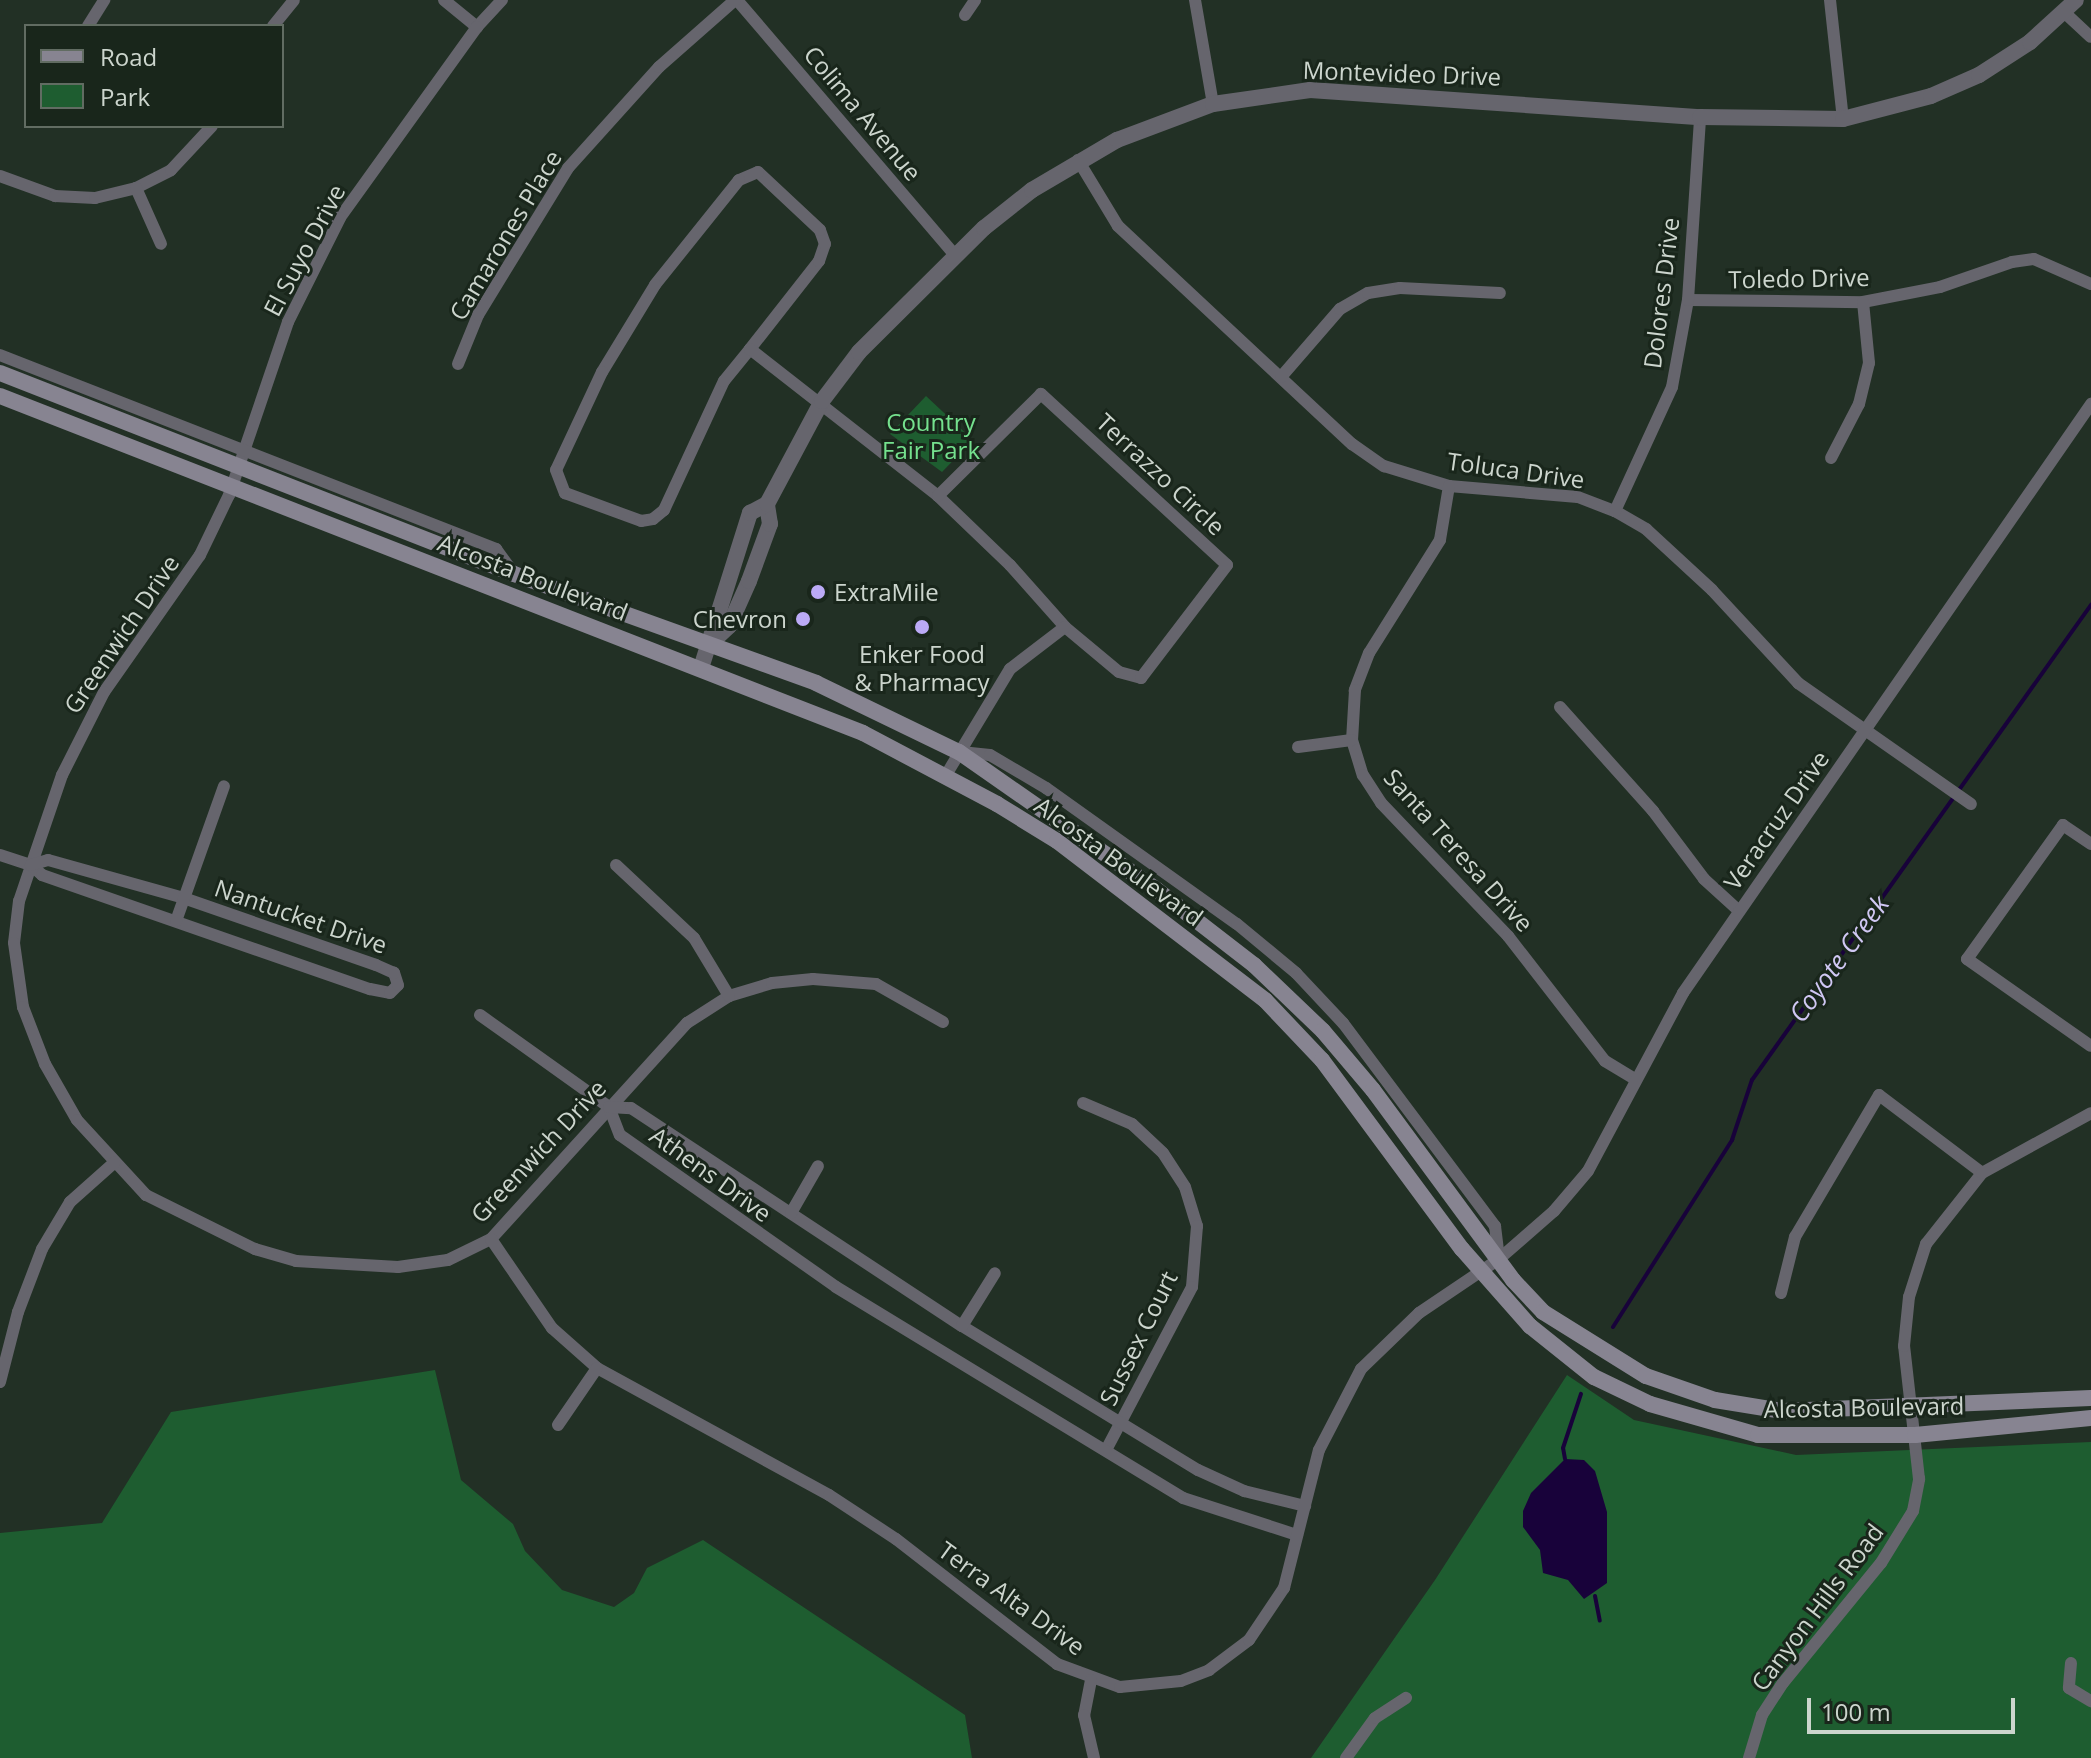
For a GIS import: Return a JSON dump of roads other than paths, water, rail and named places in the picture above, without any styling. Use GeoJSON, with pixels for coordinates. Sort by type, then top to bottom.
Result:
{"type":"FeatureCollection","features":[{"type":"Feature","properties":{"kind":"main road","name":"Alcosta Boulevard"},"geometry":{"type":"LineString","coordinates":[[0,373],[241,457],[514,574],[816,683],[959,752],[1144,881],[1254,965],[1323,1031],[1373,1090],[1499,1259],[1543,1312],[1646,1376],[1715,1400],[1783,1411],[1911,1408],[2091,1398]]}},
{"type":"Feature","properties":{"kind":"main road","name":"Alcosta Boulevard"},"geometry":{"type":"LineString","coordinates":[[0,396],[233,483],[863,733],[946,775],[1057,841],[1265,1000],[1322,1060],[1483,1272],[1560,1354],[1650,1404],[1758,1435],[1915,1435],[2091,1418]]}},
{"type":"Feature","properties":{"kind":"street"},"geometry":{"type":"LineString","coordinates":[[89,24],[104,0]]}},
{"type":"Feature","properties":{"kind":"street"},"geometry":{"type":"LineString","coordinates":[[275,24],[294,0]]}},
{"type":"Feature","properties":{"kind":"street"},"geometry":{"type":"LineString","coordinates":[[444,0],[477,27]]}},
{"type":"Feature","properties":{"kind":"street","name":"El Suyo Drive"},"geometry":{"type":"LineString","coordinates":[[241,457],[288,322],[340,218],[477,27],[502,0]]}},
{"type":"Feature","properties":{"kind":"street","name":"Colima Avenue"},"geometry":{"type":"LineString","coordinates":[[736,0],[955,255]]}},
{"type":"Feature","properties":{"kind":"street","name":"Camarones Place"},"geometry":{"type":"LineString","coordinates":[[458,364],[478,315],[568,168],[659,67],[736,0]]}},
{"type":"Feature","properties":{"kind":"street"},"geometry":{"type":"LineString","coordinates":[[965,15],[975,0]]}},
{"type":"Feature","properties":{"kind":"street"},"geometry":{"type":"LineString","coordinates":[[1195,0],[1213,104]]}},
{"type":"Feature","properties":{"kind":"street"},"geometry":{"type":"LineString","coordinates":[[1830,0],[1843,119]]}},
{"type":"Feature","properties":{"kind":"street"},"geometry":{"type":"LineString","coordinates":[[2071,6],[2091,37]]}},
{"type":"Feature","properties":{"kind":"street","name":"Montevideo Drive"},"geometry":{"type":"LineString","coordinates":[[701,668],[710,644],[729,626],[770,524],[767,504],[822,401],[859,352],[955,255],[1032,190],[1078,160],[1213,104],[1310,90],[1371,91],[1700,117],[1843,119],[1931,96],[1979,75],[2071,6]]}},
{"type":"Feature","properties":{"kind":"street","name":"Dolores Drive"},"geometry":{"type":"LineString","coordinates":[[1615,511],[1672,387],[1688,300],[1700,117]]}},
{"type":"Feature","properties":{"kind":"street"},"geometry":{"type":"LineString","coordinates":[[0,176],[55,196],[95,198],[136,188],[171,170],[210,128]]}},
{"type":"Feature","properties":{"kind":"street","name":"Toluca Drive"},"geometry":{"type":"LineString","coordinates":[[1078,160],[1118,226],[1352,444],[1384,466],[1449,486],[1578,497],[1615,511],[1646,529],[1712,590],[1798,683],[1971,804]]}},
{"type":"Feature","properties":{"kind":"street"},"geometry":{"type":"LineString","coordinates":[[758,172],[820,230],[825,244],[819,261],[750,349],[724,381],[664,510],[653,519],[641,521],[565,493],[556,470],[610,359],[655,285],[739,180],[758,172]]}},
{"type":"Feature","properties":{"kind":"street"},"geometry":{"type":"LineString","coordinates":[[136,188],[161,244]]}},
{"type":"Feature","properties":{"kind":"street","name":"Toledo Drive"},"geometry":{"type":"LineString","coordinates":[[1688,300],[1863,302],[1940,287],[2012,262],[2034,259],[2091,284]]}},
{"type":"Feature","properties":{"kind":"street"},"geometry":{"type":"LineString","coordinates":[[1281,377],[1340,309],[1368,293],[1400,288],[1500,293]]}},
{"type":"Feature","properties":{"kind":"street"},"geometry":{"type":"LineString","coordinates":[[1831,458],[1859,404],[1869,363],[1863,302]]}},
{"type":"Feature","properties":{"kind":"street","name":"Terrazzo Circle"},"geometry":{"type":"LineString","coordinates":[[750,349],[822,401],[938,496],[1010,565],[1065,627],[1119,672],[1141,678],[1227,565],[1041,394],[938,496]]}},
{"type":"Feature","properties":{"kind":"street","name":"Alcosta Boulevard"},"geometry":{"type":"LineString","coordinates":[[0,355],[241,457]]}},
{"type":"Feature","properties":{"kind":"street","name":"Veracruz Drive"},"geometry":{"type":"LineString","coordinates":[[1483,1272],[1554,1211],[1588,1171],[1683,993],[2091,404]]}},
{"type":"Feature","properties":{"kind":"street","name":"Greenwich Drive"},"geometry":{"type":"LineString","coordinates":[[241,457],[233,483],[200,555],[104,692],[81,733],[31,865],[14,943],[23,1007],[60,1093],[114,1163],[146,1195],[204,1228],[296,1261],[398,1267],[448,1260],[491,1239],[687,1023],[729,996],[772,983],[813,979],[876,984],[943,1022]]}},
{"type":"Feature","properties":{"kind":"street","name":"Santa Teresa Drive"},"geometry":{"type":"LineString","coordinates":[[1449,486],[1440,540],[1369,653],[1355,690],[1352,740],[1363,775],[1381,803],[1508,936],[1605,1061],[1635,1079]]}},
{"type":"Feature","properties":{"kind":"street"},"geometry":{"type":"LineString","coordinates":[[946,775],[1010,669],[1065,627]]}},
{"type":"Feature","properties":{"kind":"street"},"geometry":{"type":"LineString","coordinates":[[1560,707],[1653,811],[1704,879],[1739,911]]}},
{"type":"Feature","properties":{"kind":"street"},"geometry":{"type":"LineString","coordinates":[[1298,747],[1352,740]]}},
{"type":"Feature","properties":{"kind":"street"},"geometry":{"type":"LineString","coordinates":[[176,921],[224,786]]}},
{"type":"Feature","properties":{"kind":"street"},"geometry":{"type":"LineString","coordinates":[[2091,844],[2063,825],[1967,959],[2091,1046]]}},
{"type":"Feature","properties":{"kind":"street","name":"Nantucket Drive"},"geometry":{"type":"LineString","coordinates":[[0,855],[31,865],[42,875],[380,992],[390,993],[398,985],[389,970],[184,898],[48,860],[31,865]]}},
{"type":"Feature","properties":{"kind":"street"},"geometry":{"type":"LineString","coordinates":[[616,865],[694,938],[729,996]]}},
{"type":"Feature","properties":{"kind":"street"},"geometry":{"type":"LineString","coordinates":[[273,954],[281,930]]}},
{"type":"Feature","properties":{"kind":"street"},"geometry":{"type":"LineString","coordinates":[[480,1015],[609,1107]]}},
{"type":"Feature","properties":{"kind":"street"},"geometry":{"type":"LineString","coordinates":[[1781,1293],[1795,1237],[1879,1095],[1982,1173],[2091,1113]]}},
{"type":"Feature","properties":{"kind":"street","name":"Sussex Court"},"geometry":{"type":"LineString","coordinates":[[1083,1103],[1132,1124],[1163,1153],[1185,1187],[1197,1226],[1192,1287],[1106,1450]]}},
{"type":"Feature","properties":{"kind":"street","name":"Athens Drive"},"geometry":{"type":"LineString","coordinates":[[1297,1535],[1183,1498],[774,1247],[620,1135],[609,1107],[631,1108],[962,1326],[1120,1425],[1221,1483],[1305,1506]]}},
{"type":"Feature","properties":{"kind":"street"},"geometry":{"type":"LineString","coordinates":[[0,1382],[18,1312],[42,1249],[70,1202],[114,1163]]}},
{"type":"Feature","properties":{"kind":"street"},"geometry":{"type":"LineString","coordinates":[[791,1213],[818,1166]]}},
{"type":"Feature","properties":{"kind":"street","name":"Canyon Hills Road"},"geometry":{"type":"LineString","coordinates":[[1749,1758],[1762,1715],[1783,1683],[1881,1563],[1913,1511],[1919,1479],[1904,1346],[1909,1297],[1926,1244],[1982,1173]]}},
{"type":"Feature","properties":{"kind":"street","name":"Terra Alta Drive"},"geometry":{"type":"LineString","coordinates":[[491,1239],[552,1328],[597,1368],[829,1495],[896,1539],[1039,1652],[1091,1680],[1150,1687],[1209,1670],[1249,1640],[1284,1588],[1319,1450],[1361,1369],[1419,1313],[1483,1272]]}},
{"type":"Feature","properties":{"kind":"street"},"geometry":{"type":"LineString","coordinates":[[962,1326],[995,1273]]}},
{"type":"Feature","properties":{"kind":"street"},"geometry":{"type":"LineString","coordinates":[[558,1425],[597,1368]]}},
{"type":"Feature","properties":{"kind":"street"},"geometry":{"type":"LineString","coordinates":[[2071,1663],[2069,1688],[2091,1701]]}},
{"type":"Feature","properties":{"kind":"street"},"geometry":{"type":"LineString","coordinates":[[1091,1680],[1084,1715],[1094,1758]]}},
{"type":"Feature","properties":{"kind":"street"},"geometry":{"type":"LineString","coordinates":[[1346,1758],[1375,1718],[1406,1698]]}},
{"type":"Feature","properties":{"kind":"waterway","name":"Coyote Creek"},"geometry":{"type":"LineString","coordinates":[[1613,1327],[1732,1140],[1752,1080],[2091,605]]}},
{"type":"Feature","properties":{"kind":"waterway","name":"Coyote Creek"},"geometry":{"type":"LineString","coordinates":[[1565,1459],[1563,1448],[1581,1394]]}},
{"type":"Feature","properties":{"kind":"waterway","name":"Coyote Creek"},"geometry":{"type":"LineString","coordinates":[[1595,1596],[1600,1621]]}},
{"type":"Feature","properties":{"kind":"place","name":"ExtraMile"},"geometry":{"type":"Point","coordinates":[818,592]}},
{"type":"Feature","properties":{"kind":"place","name":"Chevron"},"geometry":{"type":"Point","coordinates":[803,619]}},
{"type":"Feature","properties":{"kind":"place","name":"Enker Food & Pharmacy"},"geometry":{"type":"Point","coordinates":[922,627]}},
{"type":"Feature","properties":{"kind":"park label","name":"Country Fair Park"},"geometry":{"type":"Point","coordinates":[931,436]}}]}
